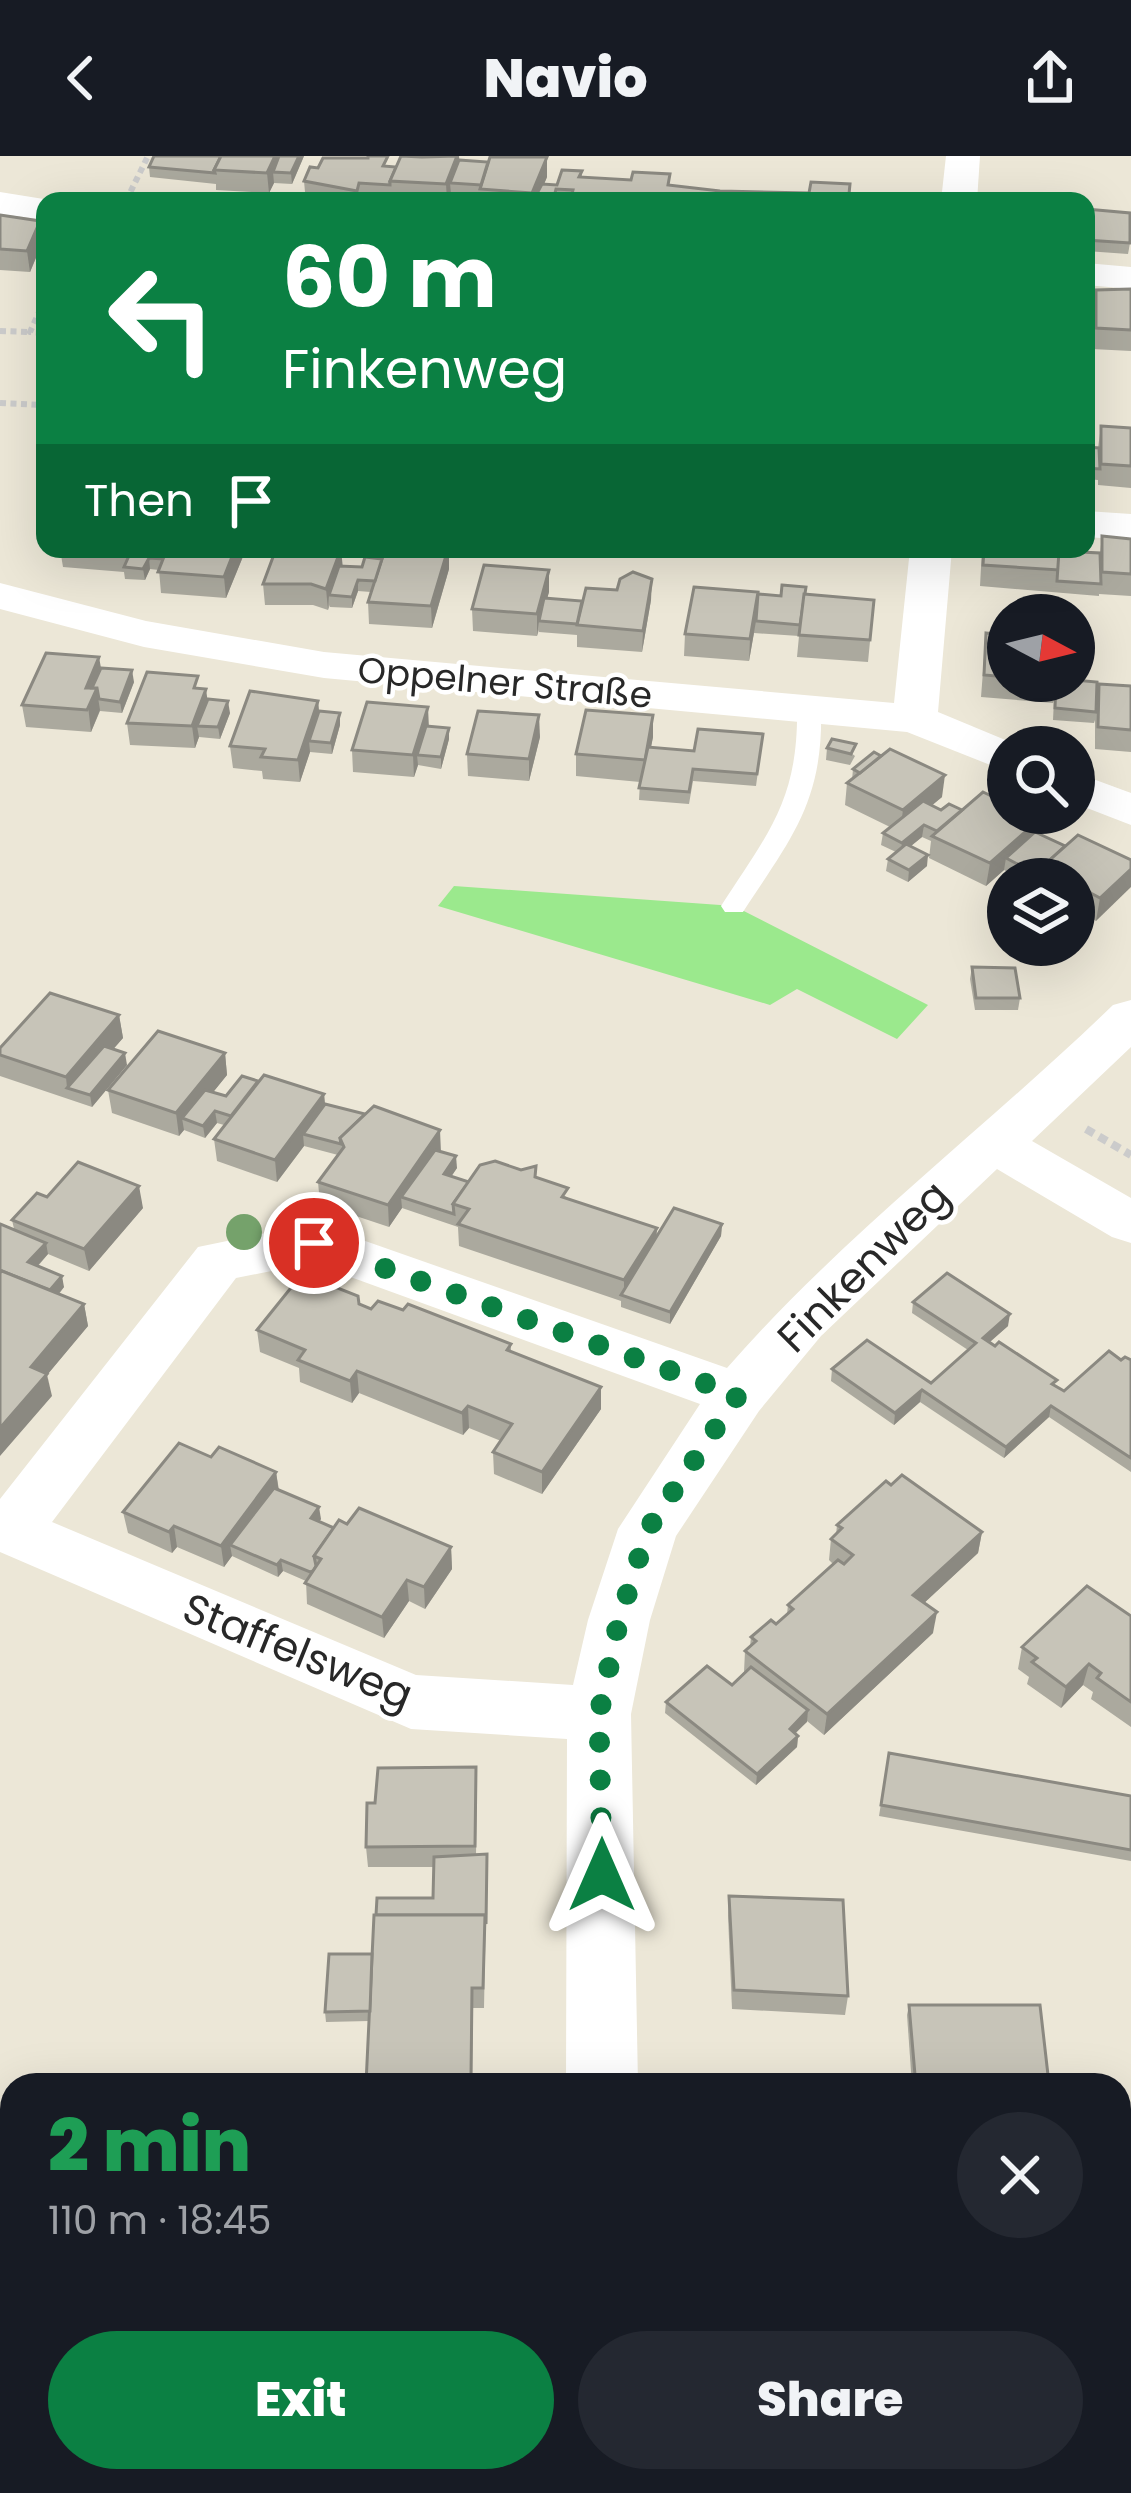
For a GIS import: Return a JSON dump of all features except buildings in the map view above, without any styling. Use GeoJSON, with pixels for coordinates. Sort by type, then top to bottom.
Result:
{"type":"FeatureCollection","features":[{"type":"Feature","properties":{"kind":"street"},"geometry":{"type":"LineString","coordinates":[[960,192],[964,156]]}},
{"type":"Feature","properties":{"kind":"street"},"geometry":{"type":"LineString","coordinates":[[0,203],[36,208]]}},
{"type":"Feature","properties":{"kind":"street"},"geometry":{"type":"LineString","coordinates":[[1095,275],[1131,278]]}},
{"type":"Feature","properties":{"kind":"street"},"geometry":{"type":"LineString","coordinates":[[1095,525],[1131,527]]}},
{"type":"Feature","properties":{"kind":"street"},"geometry":{"type":"LineString","coordinates":[[915,719],[931,558]]}},
{"type":"Feature","properties":{"kind":"street","name":"Oppelner Straße"},"geometry":{"type":"LineString","coordinates":[[0,596],[144,634],[324,665],[915,719],[987,749]]}},
{"type":"Feature","properties":{"kind":"street"},"geometry":{"type":"LineString","coordinates":[[1095,795],[1131,810]]}},
{"type":"Feature","properties":{"kind":"street","name":"Finkenweg"},"geometry":{"type":"LineString","coordinates":[[602,2073],[599,1714],[619,1620],[648,1529],[738,1395],[801,1321],[1043,1104],[1131,1017]]}},
{"type":"Feature","properties":{"kind":"street"},"geometry":{"type":"LineString","coordinates":[[994,1144],[1131,1223]]}},
{"type":"Feature","properties":{"kind":"street","name":"Staffelsweg"},"geometry":{"type":"LineString","coordinates":[[599,1714],[411,1702],[5,1529],[218,1262],[314,1243],[738,1395]]}},
{"type":"Feature","properties":{"kind":"lane"},"geometry":{"type":"LineString","coordinates":[[734,906],[794,815],[810,740],[808,706]]}},
{"type":"Feature","properties":{"kind":"path"},"geometry":{"type":"LineString","coordinates":[[131,192],[148,156]]}},
{"type":"Feature","properties":{"kind":"path"},"geometry":{"type":"LineString","coordinates":[[30,332],[36,319]]}},
{"type":"Feature","properties":{"kind":"path"},"geometry":{"type":"LineString","coordinates":[[0,331],[36,332]]}},
{"type":"Feature","properties":{"kind":"path"},"geometry":{"type":"LineString","coordinates":[[0,403],[36,405]]}},
{"type":"Feature","properties":{"kind":"green space"},"geometry":{"type":"Polygon","coordinates":[[[454,886],[734,906],[928,1005],[897,1039],[797,989],[770,1005],[438,906],[454,886]]]}},
{"type":"Feature","properties":{"kind":"route"},"geometry":{"type":"LineString","coordinates":[[314,1243],[738,1395],[648,1529],[619,1620],[599,1714],[602,1875]]}}]}
